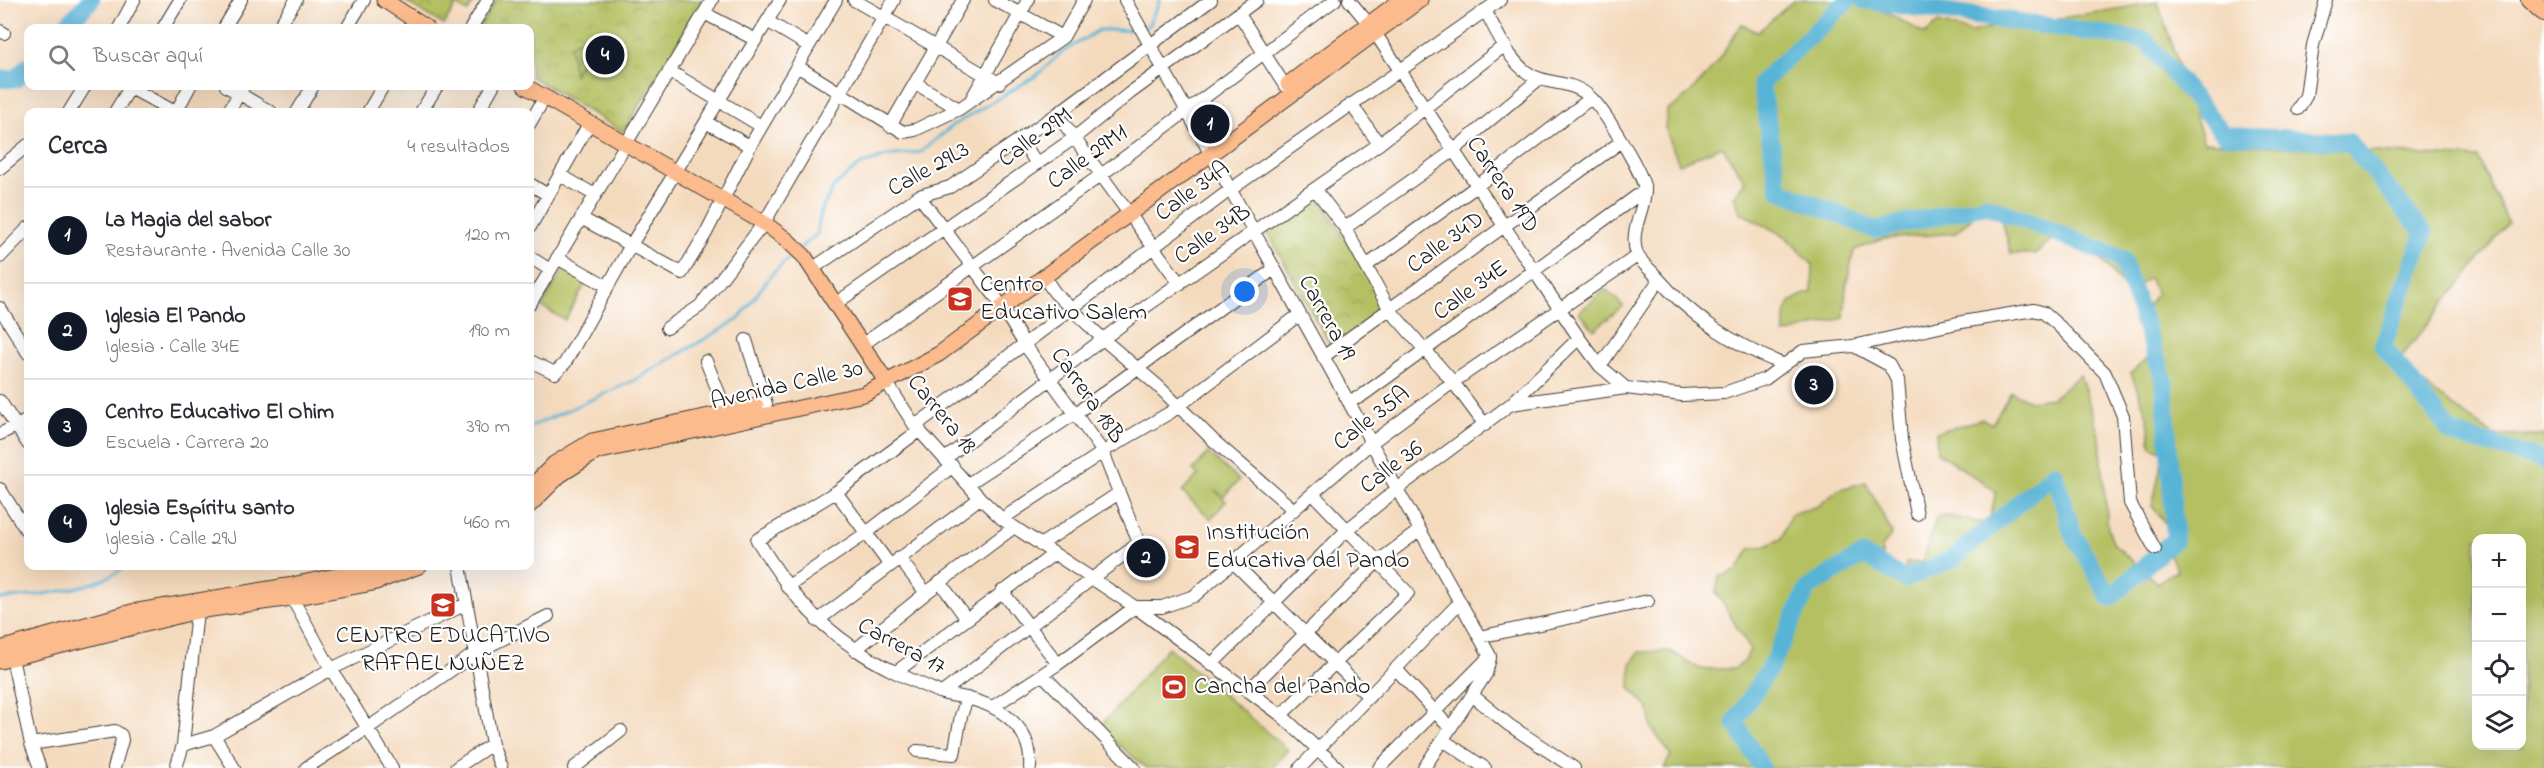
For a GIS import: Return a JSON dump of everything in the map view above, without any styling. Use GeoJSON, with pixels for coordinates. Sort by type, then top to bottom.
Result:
{"type":"FeatureCollection","features":[{"type":"Feature","properties":{"kind":"highway"},"geometry":{"type":"LineString","coordinates":[[2530,0],[2544,12]]}},
{"type":"Feature","properties":{"kind":"main road"},"geometry":{"type":"LineString","coordinates":[[384,0],[417,24]]}},
{"type":"Feature","properties":{"kind":"main road","name":"Avenida Calle 30"},"geometry":{"type":"LineString","coordinates":[[534,501],[560,475],[596,452],[864,394],[885,379],[939,354],[999,304],[1372,29],[1400,0]]}},
{"type":"Feature","properties":{"kind":"main road","name":"Avenida Calle 30"},"geometry":{"type":"LineString","coordinates":[[1208,149],[1285,86],[1420,0]]}},
{"type":"Feature","properties":{"kind":"main road","name":"Carrera 18"},"geometry":{"type":"LineString","coordinates":[[532,90],[764,224],[787,240],[808,262],[885,379]]}},
{"type":"Feature","properties":{"kind":"main road","name":"Avenida Calle 30"},"geometry":{"type":"LineString","coordinates":[[999,304],[1044,277],[1127,209]]}},
{"type":"Feature","properties":{"kind":"main road","name":"Avenida Calle 30"},"geometry":{"type":"LineString","coordinates":[[534,484],[554,465],[592,441],[885,379]]}},
{"type":"Feature","properties":{"kind":"main road"},"geometry":{"type":"LineString","coordinates":[[197,607],[292,598],[375,571]]}},
{"type":"Feature","properties":{"kind":"main road"},"geometry":{"type":"LineString","coordinates":[[4,656],[197,607],[375,571]]}},
{"type":"Feature","properties":{"kind":"street"},"geometry":{"type":"LineString","coordinates":[[121,24],[134,0]]}},
{"type":"Feature","properties":{"kind":"street"},"geometry":{"type":"LineString","coordinates":[[165,24],[180,0]]}},
{"type":"Feature","properties":{"kind":"street"},"geometry":{"type":"LineString","coordinates":[[226,24],[241,0]]}},
{"type":"Feature","properties":{"kind":"street"},"geometry":{"type":"LineString","coordinates":[[281,24],[296,0]]}},
{"type":"Feature","properties":{"kind":"street"},"geometry":{"type":"LineString","coordinates":[[349,24],[364,0]]}},
{"type":"Feature","properties":{"kind":"street"},"geometry":{"type":"LineString","coordinates":[[473,24],[488,0]]}},
{"type":"Feature","properties":{"kind":"street"},"geometry":{"type":"LineString","coordinates":[[534,297],[712,0]]}},
{"type":"Feature","properties":{"kind":"street"},"geometry":{"type":"LineString","coordinates":[[534,363],[548,371],[557,372],[566,363],[631,245],[720,102],[754,39],[780,0]]}},
{"type":"Feature","properties":{"kind":"street"},"geometry":{"type":"LineString","coordinates":[[581,218],[682,273],[761,126],[836,0]]}},
{"type":"Feature","properties":{"kind":"street"},"geometry":{"type":"LineString","coordinates":[[854,0],[999,83]]}},
{"type":"Feature","properties":{"kind":"street"},"geometry":{"type":"LineString","coordinates":[[667,328],[700,306],[764,224],[894,0]]}},
{"type":"Feature","properties":{"kind":"street"},"geometry":{"type":"LineString","coordinates":[[890,126],[963,0]]}},
{"type":"Feature","properties":{"kind":"street"},"geometry":{"type":"LineString","coordinates":[[995,0],[1064,37]]}},
{"type":"Feature","properties":{"kind":"street"},"geometry":{"type":"LineString","coordinates":[[965,105],[1028,0]]}},
{"type":"Feature","properties":{"kind":"street"},"geometry":{"type":"LineString","coordinates":[[798,66],[890,126],[903,132],[909,131],[965,105],[1064,37],[1084,0]]}},
{"type":"Feature","properties":{"kind":"street","name":"Calle 29L3"},"geometry":{"type":"LineString","coordinates":[[808,262],[919,196],[950,188],[1057,114],[1147,40],[1211,0]]}},
{"type":"Feature","properties":{"kind":"street","name":"Calle 29M1"},"geometry":{"type":"LineString","coordinates":[[862,345],[1101,175],[1335,0]]}},
{"type":"Feature","properties":{"kind":"street","name":"Carrera 19D"},"geometry":{"type":"LineString","coordinates":[[1349,0],[1372,29],[1579,338],[1600,366],[1626,388]]}},
{"type":"Feature","properties":{"kind":"street","name":"Calle 34A"},"geometry":{"type":"LineString","coordinates":[[917,428],[1230,190],[1500,0]]}},
{"type":"Feature","properties":{"kind":"street"},"geometry":{"type":"LineString","coordinates":[[2298,109],[2306,96],[2313,45],[2325,0]]}},
{"type":"Feature","properties":{"kind":"street","name":"Carrera 19"},"geometry":{"type":"LineString","coordinates":[[1126,1],[1490,656]]}},
{"type":"Feature","properties":{"kind":"street","name":"Calle 29M"},"geometry":{"type":"LineString","coordinates":[[835,304],[1074,138],[1255,1]]}},
{"type":"Feature","properties":{"kind":"street"},"geometry":{"type":"LineString","coordinates":[[1485,10],[1522,69],[1539,79],[1573,85],[1592,98],[1622,141],[1645,190],[1634,235],[1638,255],[1692,313],[1711,328],[1749,350],[1784,365]]}},
{"type":"Feature","properties":{"kind":"street"},"geometry":{"type":"LineString","coordinates":[[704,13],[754,39]]}},
{"type":"Feature","properties":{"kind":"street"},"geometry":{"type":"LineString","coordinates":[[1239,14],[1285,86]]}},
{"type":"Feature","properties":{"kind":"street"},"geometry":{"type":"LineString","coordinates":[[767,21],[809,46]]}},
{"type":"Feature","properties":{"kind":"street","name":"Calle 34B"},"geometry":{"type":"LineString","coordinates":[[787,587],[865,534],[949,462],[1148,305],[1379,144],[1505,45]]}},
{"type":"Feature","properties":{"kind":"street"},"geometry":{"type":"LineString","coordinates":[[669,71],[761,126]]}},
{"type":"Feature","properties":{"kind":"street"},"geometry":{"type":"LineString","coordinates":[[1344,228],[1453,151],[1539,79]]}},
{"type":"Feature","properties":{"kind":"street"},"geometry":{"type":"LineString","coordinates":[[915,83],[965,105]]}},
{"type":"Feature","properties":{"kind":"street"},"geometry":{"type":"LineString","coordinates":[[71,108],[83,90]]}},
{"type":"Feature","properties":{"kind":"street"},"geometry":{"type":"LineString","coordinates":[[117,108],[128,90]]}},
{"type":"Feature","properties":{"kind":"street"},"geometry":{"type":"LineString","coordinates":[[137,90],[168,108]]}},
{"type":"Feature","properties":{"kind":"street"},"geometry":{"type":"LineString","coordinates":[[177,108],[188,90]]}},
{"type":"Feature","properties":{"kind":"street"},"geometry":{"type":"LineString","coordinates":[[230,108],[241,90]]}},
{"type":"Feature","properties":{"kind":"street"},"geometry":{"type":"LineString","coordinates":[[243,90],[266,108]]}},
{"type":"Feature","properties":{"kind":"street"},"geometry":{"type":"LineString","coordinates":[[299,108],[311,90]]}},
{"type":"Feature","properties":{"kind":"street"},"geometry":{"type":"LineString","coordinates":[[370,108],[381,90]]}},
{"type":"Feature","properties":{"kind":"street"},"geometry":{"type":"LineString","coordinates":[[423,108],[435,90]]}},
{"type":"Feature","properties":{"kind":"street"},"geometry":{"type":"LineString","coordinates":[[480,108],[492,90]]}},
{"type":"Feature","properties":{"kind":"street"},"geometry":{"type":"LineString","coordinates":[[534,116],[545,97]]}},
{"type":"Feature","properties":{"kind":"street"},"geometry":{"type":"LineString","coordinates":[[1366,266],[1477,186],[1592,98]]}},
{"type":"Feature","properties":{"kind":"street"},"geometry":{"type":"LineString","coordinates":[[1351,104],[1379,144]]}},
{"type":"Feature","properties":{"kind":"street"},"geometry":{"type":"LineString","coordinates":[[1057,114],[1180,284]]}},
{"type":"Feature","properties":{"kind":"street"},"geometry":{"type":"LineString","coordinates":[[707,123],[750,146]]}},
{"type":"Feature","properties":{"kind":"street"},"geometry":{"type":"LineString","coordinates":[[534,220],[589,124]]}},
{"type":"Feature","properties":{"kind":"street"},"geometry":{"type":"LineString","coordinates":[[1021,139],[1037,164]]}},
{"type":"Feature","properties":{"kind":"street","name":"Calle 34D"},"geometry":{"type":"LineString","coordinates":[[1323,357],[1622,141]]}},
{"type":"Feature","properties":{"kind":"street"},"geometry":{"type":"LineString","coordinates":[[0,168],[24,150]]}},
{"type":"Feature","properties":{"kind":"street"},"geometry":{"type":"LineString","coordinates":[[560,175],[595,195]]}},
{"type":"Feature","properties":{"kind":"street"},"geometry":{"type":"LineString","coordinates":[[534,186],[548,195]]}},
{"type":"Feature","properties":{"kind":"street"},"geometry":{"type":"LineString","coordinates":[[1315,189],[1344,228],[1390,310],[1453,382],[1485,425]]}},
{"type":"Feature","properties":{"kind":"street","name":"Calle 34E"},"geometry":{"type":"LineString","coordinates":[[1348,401],[1360,397],[1645,190]]}},
{"type":"Feature","properties":{"kind":"street","name":"Carrera 18B"},"geometry":{"type":"LineString","coordinates":[[919,196],[999,304],[1051,380],[1107,449],[1119,493],[1138,543],[1093,578]]}},
{"type":"Feature","properties":{"kind":"street"},"geometry":{"type":"LineString","coordinates":[[0,257],[24,232]]}},
{"type":"Feature","properties":{"kind":"street","name":"Calle 35A"},"geometry":{"type":"LineString","coordinates":[[1135,607],[1162,607],[1194,596],[1371,443],[1453,382],[1638,255]]}},
{"type":"Feature","properties":{"kind":"street"},"geometry":{"type":"LineString","coordinates":[[557,258],[607,286]]}},
{"type":"Feature","properties":{"kind":"street"},"geometry":{"type":"LineString","coordinates":[[534,259],[550,270]]}},
{"type":"Feature","properties":{"kind":"street"},"geometry":{"type":"LineString","coordinates":[[968,484],[1076,413],[1274,269]]}},
{"type":"Feature","properties":{"kind":"street"},"geometry":{"type":"LineString","coordinates":[[1044,277],[1055,293],[1104,340],[1294,510]]}},
{"type":"Feature","properties":{"kind":"street"},"geometry":{"type":"LineString","coordinates":[[1600,366],[1659,279]]}},
{"type":"Feature","properties":{"kind":"street"},"geometry":{"type":"LineString","coordinates":[[0,308],[24,347]]}},
{"type":"Feature","properties":{"kind":"street"},"geometry":{"type":"LineString","coordinates":[[1511,404],[1626,388],[1682,395],[1724,393],[1765,379],[1803,351],[1853,346],[1962,322],[2034,310],[2044,313],[2060,326],[2105,373],[2123,416],[2130,502],[2155,549]]}},
{"type":"Feature","properties":{"kind":"street"},"geometry":{"type":"LineString","coordinates":[[1002,519],[1107,449],[1177,407],[1300,314]]}},
{"type":"Feature","properties":{"kind":"street","name":"Calle 36"},"geometry":{"type":"LineString","coordinates":[[1211,665],[1272,601],[1347,530],[1397,489],[1511,404],[1579,338]]}},
{"type":"Feature","properties":{"kind":"street"},"geometry":{"type":"LineString","coordinates":[[746,340],[766,404]]}},
{"type":"Feature","properties":{"kind":"street"},"geometry":{"type":"LineString","coordinates":[[1853,346],[1889,365],[1897,380],[1902,439],[1917,514]]}},
{"type":"Feature","properties":{"kind":"street"},"geometry":{"type":"LineString","coordinates":[[706,361],[727,412]]}},
{"type":"Feature","properties":{"kind":"street","name":"Carrera 18"},"geometry":{"type":"LineString","coordinates":[[885,379],[917,428],[1002,519],[1135,607],[1281,715],[1338,768]]}},
{"type":"Feature","properties":{"kind":"street"},"geometry":{"type":"LineString","coordinates":[[0,401],[24,438]]}},
{"type":"Feature","properties":{"kind":"street"},"geometry":{"type":"LineString","coordinates":[[0,434],[24,422]]}},
{"type":"Feature","properties":{"kind":"street"},"geometry":{"type":"LineString","coordinates":[[917,428],[836,492],[865,534],[926,593]]}},
{"type":"Feature","properties":{"kind":"street"},"geometry":{"type":"LineString","coordinates":[[0,489],[24,527]]}},
{"type":"Feature","properties":{"kind":"street","name":"Carrera 17"},"geometry":{"type":"LineString","coordinates":[[836,492],[757,540],[787,587],[817,621],[855,650],[942,693],[994,706],[1009,717],[1020,729],[1029,745],[1030,768]]}},
{"type":"Feature","properties":{"kind":"street"},"geometry":{"type":"LineString","coordinates":[[1040,545],[1119,493]]}},
{"type":"Feature","properties":{"kind":"street"},"geometry":{"type":"LineString","coordinates":[[1281,715],[1408,593],[1313,494]]}},
{"type":"Feature","properties":{"kind":"street"},"geometry":{"type":"LineString","coordinates":[[817,621],[980,498]]}},
{"type":"Feature","properties":{"kind":"street"},"geometry":{"type":"LineString","coordinates":[[855,650],[940,582],[1013,528]]}},
{"type":"Feature","properties":{"kind":"street"},"geometry":{"type":"LineString","coordinates":[[1248,691],[1377,562],[1420,530]]}},
{"type":"Feature","properties":{"kind":"street"},"geometry":{"type":"LineString","coordinates":[[896,672],[1054,554]]}},
{"type":"Feature","properties":{"kind":"street"},"geometry":{"type":"LineString","coordinates":[[1233,562],[1369,697]]}},
{"type":"Feature","properties":{"kind":"street"},"geometry":{"type":"LineString","coordinates":[[461,570],[492,744],[501,768]]}},
{"type":"Feature","properties":{"kind":"street"},"geometry":{"type":"LineString","coordinates":[[942,693],[1093,578]]}},
{"type":"Feature","properties":{"kind":"street"},"geometry":{"type":"LineString","coordinates":[[940,582],[966,618]]}},
{"type":"Feature","properties":{"kind":"street"},"geometry":{"type":"LineString","coordinates":[[1002,591],[1059,664]]}},
{"type":"Feature","properties":{"kind":"street"},"geometry":{"type":"LineString","coordinates":[[292,598],[331,669],[392,768]]}},
{"type":"Feature","properties":{"kind":"street"},"geometry":{"type":"LineString","coordinates":[[1479,637],[1648,601]]}},
{"type":"Feature","properties":{"kind":"street"},"geometry":{"type":"LineString","coordinates":[[1300,768],[1460,602]]}},
{"type":"Feature","properties":{"kind":"street"},"geometry":{"type":"LineString","coordinates":[[183,745],[214,736],[331,669],[466,604]]}},
{"type":"Feature","properties":{"kind":"street"},"geometry":{"type":"LineString","coordinates":[[176,768],[183,745],[197,607]]}},
{"type":"Feature","properties":{"kind":"street"},"geometry":{"type":"LineString","coordinates":[[994,706],[1059,664],[1135,607]]}},
{"type":"Feature","properties":{"kind":"street"},"geometry":{"type":"LineString","coordinates":[[306,768],[477,652],[548,616]]}},
{"type":"Feature","properties":{"kind":"street"},"geometry":{"type":"LineString","coordinates":[[4,656],[40,768]]}},
{"type":"Feature","properties":{"kind":"street"},"geometry":{"type":"LineString","coordinates":[[1424,768],[1486,674],[1490,656]]}},
{"type":"Feature","properties":{"kind":"street"},"geometry":{"type":"LineString","coordinates":[[1379,768],[1490,656]]}},
{"type":"Feature","properties":{"kind":"street"},"geometry":{"type":"LineString","coordinates":[[1396,669],[1450,728]]}},
{"type":"Feature","properties":{"kind":"street"},"geometry":{"type":"LineString","coordinates":[[1043,675],[1134,768]]}},
{"type":"Feature","properties":{"kind":"street"},"geometry":{"type":"LineString","coordinates":[[1472,696],[1509,725],[1574,768]]}},
{"type":"Feature","properties":{"kind":"street"},"geometry":{"type":"LineString","coordinates":[[917,751],[954,754],[967,698]]}},
{"type":"Feature","properties":{"kind":"street"},"geometry":{"type":"LineString","coordinates":[[31,744],[115,731],[121,735],[122,740],[114,768]]}},
{"type":"Feature","properties":{"kind":"street"},"geometry":{"type":"LineString","coordinates":[[574,768],[621,731]]}},
{"type":"Feature","properties":{"kind":"street"},"geometry":{"type":"LineString","coordinates":[[214,736],[234,768]]}},
{"type":"Feature","properties":{"kind":"street"},"geometry":{"type":"LineString","coordinates":[[1443,740],[1485,768]]}},
{"type":"Feature","properties":{"kind":"street"},"geometry":{"type":"LineString","coordinates":[[456,768],[492,744]]}},
{"type":"Feature","properties":{"kind":"green space"},"geometry":{"type":"Polygon","coordinates":[[[403,0],[475,0],[468,12],[456,5],[445,24],[403,0]]]}},
{"type":"Feature","properties":{"kind":"green space"},"geometry":{"type":"Polygon","coordinates":[[[496,0],[704,0],[623,132],[534,78],[534,24],[481,24],[496,0]]]}},
{"type":"Feature","properties":{"kind":"green space"},"geometry":{"type":"Polygon","coordinates":[[[1794,0],[1877,0],[1884,11],[1925,34],[1938,23],[1971,32],[1997,26],[2024,29],[2037,22],[2158,2],[2204,142],[2478,158],[2508,223],[2396,364],[2494,436],[2544,435],[2544,768],[1664,768],[1671,755],[1652,729],[1649,709],[1630,688],[1631,664],[1639,652],[1670,651],[1700,669],[1734,669],[1745,661],[1750,649],[1716,592],[1719,577],[1736,571],[1751,548],[1766,546],[1781,539],[1791,514],[1818,506],[1838,490],[1866,482],[1892,533],[1882,548],[1885,573],[1888,576],[1906,573],[1906,563],[1922,562],[1936,518],[1948,516],[1989,524],[1996,491],[1937,452],[1936,432],[1983,419],[1992,424],[2011,392],[2030,401],[2052,398],[2080,375],[2100,438],[2108,529],[2114,544],[2157,583],[2177,570],[2167,550],[2179,541],[2152,506],[2164,452],[2151,447],[2148,419],[2131,373],[2150,356],[2134,321],[2157,294],[2149,278],[2128,292],[2101,259],[2058,234],[2035,254],[2011,254],[1998,204],[1983,207],[1955,233],[1884,239],[1854,250],[1846,287],[1844,318],[1784,334],[1788,306],[1796,298],[1812,292],[1813,265],[1785,236],[1741,213],[1734,197],[1745,181],[1722,146],[1679,164],[1665,128],[1667,111],[1700,83],[1726,49],[1741,24],[1758,32],[1794,0]]]}},
{"type":"Feature","properties":{"kind":"green space"},"geometry":{"type":"Polygon","coordinates":[[[599,30],[574,75],[570,45],[599,30]]]}},
{"type":"Feature","properties":{"kind":"green space"},"geometry":{"type":"Polygon","coordinates":[[[1318,195],[1388,305],[1332,349],[1266,229],[1318,195]]]}},
{"type":"Feature","properties":{"kind":"green space"},"geometry":{"type":"Polygon","coordinates":[[[564,268],[587,281],[565,320],[542,307],[564,268]]]}},
{"type":"Feature","properties":{"kind":"green space"},"geometry":{"type":"Polygon","coordinates":[[[1606,289],[1623,306],[1594,330],[1579,312],[1606,289]]]}},
{"type":"Feature","properties":{"kind":"green space"},"geometry":{"type":"Polygon","coordinates":[[[1208,453],[1239,480],[1223,497],[1215,490],[1226,501],[1211,519],[1182,492],[1198,475],[1193,470],[1208,453]]]}},
{"type":"Feature","properties":{"kind":"green space","name":"Cancha del Pando"},"geometry":{"type":"Polygon","coordinates":[[[1168,647],[1288,750],[1272,768],[1146,768],[1099,728],[1168,647]]]}},
{"type":"Feature","properties":{"kind":"waterway"},"geometry":{"type":"LineString","coordinates":[[68,24],[91,0]]}},
{"type":"Feature","properties":{"kind":"waterway"},"geometry":{"type":"LineString","coordinates":[[1145,27],[1148,26],[1160,0]]}},
{"type":"Feature","properties":{"kind":"waterway"},"geometry":{"type":"LineString","coordinates":[[1762,768],[1735,722],[1772,664],[1808,588],[1863,555],[1905,579],[1953,559],[2054,473],[2072,532],[2110,598],[2175,539],[2164,380],[2122,259],[1986,205],[1876,230],[1779,190],[1761,83],[1848,0]]}},
{"type":"Feature","properties":{"kind":"waterway"},"geometry":{"type":"LineString","coordinates":[[1864,0],[2145,40],[2225,135],[2271,137]]}},
{"type":"Feature","properties":{"kind":"waterway"},"geometry":{"type":"LineString","coordinates":[[801,247],[817,234],[821,211],[834,187],[858,166],[887,156],[921,152],[952,126],[1036,76],[1061,53],[1099,30],[1136,30]]}},
{"type":"Feature","properties":{"kind":"waterway"},"geometry":{"type":"LineString","coordinates":[[0,79],[16,79],[24,70]]}},
{"type":"Feature","properties":{"kind":"waterway"},"geometry":{"type":"LineString","coordinates":[[2282,138],[2349,142],[2424,233],[2383,346],[2452,434],[2544,460]]}},
{"type":"Feature","properties":{"kind":"waterway"},"geometry":{"type":"LineString","coordinates":[[534,425],[633,381],[739,319],[771,275],[794,253]]}},
{"type":"Feature","properties":{"kind":"waterway"},"geometry":{"type":"LineString","coordinates":[[0,599],[84,586],[120,570]]}},
{"type":"Feature","properties":{"kind":"place","name":"Iglesia Espíritu santo"},"geometry":{"type":"Point","coordinates":[605,55]}},
{"type":"Feature","properties":{"kind":"place","name":"La Magia del sabor"},"geometry":{"type":"Point","coordinates":[1210,124]}},
{"type":"Feature","properties":{"kind":"place","name":"Centro Educativo Salem"},"geometry":{"type":"Point","coordinates":[960,299]}},
{"type":"Feature","properties":{"kind":"place","name":"Centro Educativo El Ohim"},"geometry":{"type":"Point","coordinates":[1814,385]}},
{"type":"Feature","properties":{"kind":"place","name":"Institución Educativa del Pando"},"geometry":{"type":"Point","coordinates":[1187,547]}},
{"type":"Feature","properties":{"kind":"place","name":"Iglesia El Pando"},"geometry":{"type":"Point","coordinates":[1146,558]}},
{"type":"Feature","properties":{"kind":"place","name":"CENTRO EDUCATIVO RAFAEL NUÑEZ"},"geometry":{"type":"Point","coordinates":[443,605]}},
{"type":"Feature","properties":{"kind":"place","name":"Cancha del Pando"},"geometry":{"type":"Point","coordinates":[1174,687]}}]}
